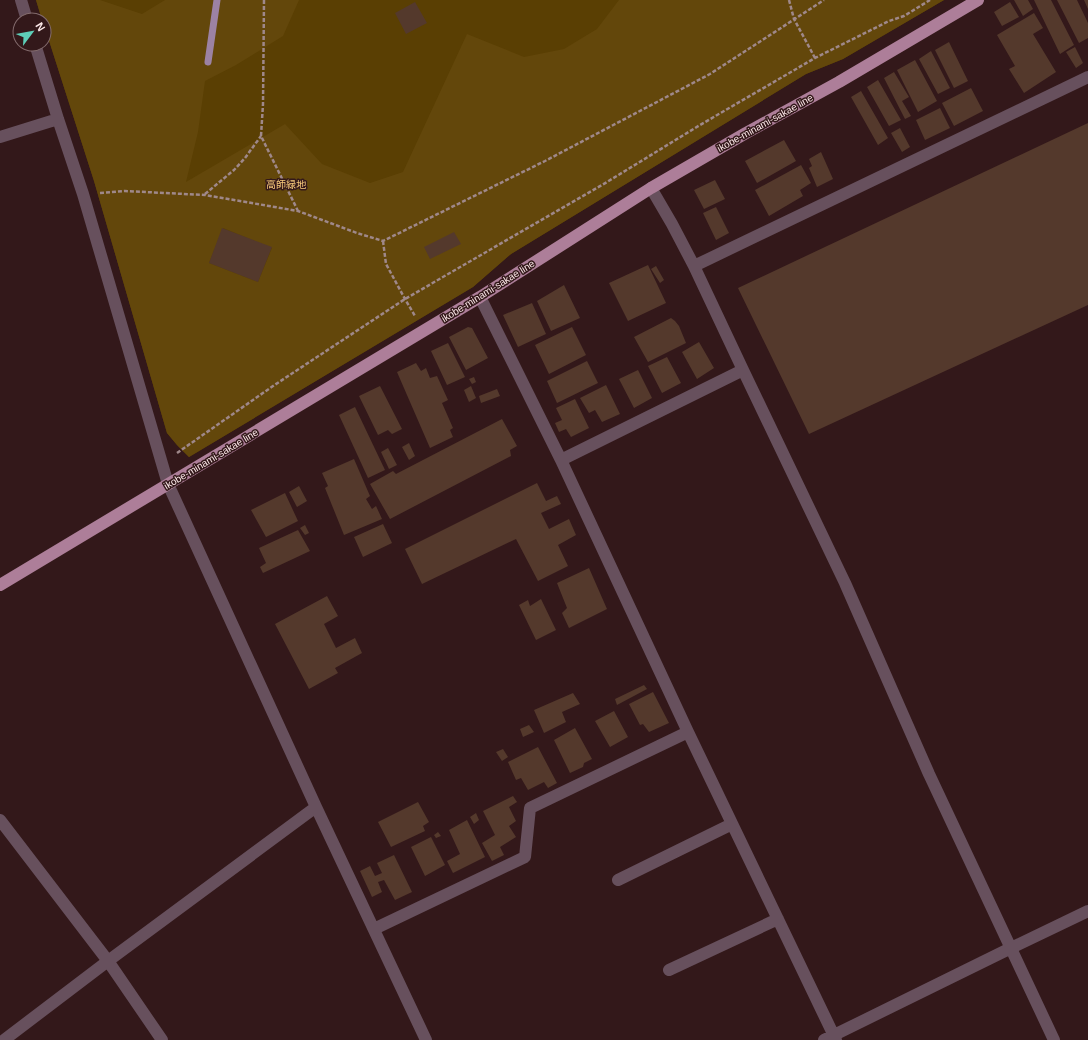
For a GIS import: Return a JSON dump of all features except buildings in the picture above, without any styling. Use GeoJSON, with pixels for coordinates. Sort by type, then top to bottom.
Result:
{"type":"FeatureCollection","features":[{"type":"Feature","properties":{"kind":"main road","name":"ikobe-minami-sakae line"},"geometry":{"type":"LineString","coordinates":[[0,585],[480,297],[651,188],[746,133],[839,82],[978,0]]}},
{"type":"Feature","properties":{"kind":"street"},"geometry":{"type":"LineString","coordinates":[[21,0],[25,12]]}},
{"type":"Feature","properties":{"kind":"street"},"geometry":{"type":"LineString","coordinates":[[37,52],[83,194],[168,484],[316,807],[426,1040]]}},
{"type":"Feature","properties":{"kind":"street"},"geometry":{"type":"LineString","coordinates":[[694,266],[1088,77]]}},
{"type":"Feature","properties":{"kind":"street"},"geometry":{"type":"LineString","coordinates":[[0,137],[58,119]]}},
{"type":"Feature","properties":{"kind":"street"},"geometry":{"type":"LineString","coordinates":[[651,188],[694,266],[845,583],[929,774],[1054,1040]]}},
{"type":"Feature","properties":{"kind":"street"},"geometry":{"type":"LineString","coordinates":[[480,297],[561,460],[688,732],[778,919],[831,1038],[1088,910]]}},
{"type":"Feature","properties":{"kind":"street"},"geometry":{"type":"LineString","coordinates":[[561,460],[743,370]]}},
{"type":"Feature","properties":{"kind":"street"},"geometry":{"type":"LineString","coordinates":[[374,929],[525,857],[530,808],[688,732]]}},
{"type":"Feature","properties":{"kind":"street"},"geometry":{"type":"LineString","coordinates":[[4,1040],[316,807]]}},
{"type":"Feature","properties":{"kind":"street"},"geometry":{"type":"LineString","coordinates":[[0,820],[108,961],[162,1040]]}},
{"type":"Feature","properties":{"kind":"street"},"geometry":{"type":"LineString","coordinates":[[618,880],[732,824]]}},
{"type":"Feature","properties":{"kind":"street"},"geometry":{"type":"LineString","coordinates":[[669,970],[778,919]]}},
{"type":"Feature","properties":{"kind":"path"},"geometry":{"type":"LineString","coordinates":[[264,0],[263,104],[261,136],[298,211]]}},
{"type":"Feature","properties":{"kind":"path"},"geometry":{"type":"LineString","coordinates":[[789,0],[794,19],[815,58]]}},
{"type":"Feature","properties":{"kind":"path"},"geometry":{"type":"LineString","coordinates":[[98,193],[125,191],[205,195],[298,211],[383,241],[545,161],[710,74],[824,0]]}},
{"type":"Feature","properties":{"kind":"path"},"geometry":{"type":"LineString","coordinates":[[162,464],[273,386],[405,300],[815,58],[889,21],[904,16],[930,0]]}},
{"type":"Feature","properties":{"kind":"path"},"geometry":{"type":"LineString","coordinates":[[205,195],[234,170],[261,136]]}},
{"type":"Feature","properties":{"kind":"path"},"geometry":{"type":"LineString","coordinates":[[383,241],[386,264],[405,300],[424,331]]}},
{"type":"Feature","properties":{"kind":"green space","name":"高師緑地"},"geometry":{"type":"Polygon","coordinates":[[[36,0],[944,0],[843,59],[806,74],[511,254],[473,287],[189,457],[167,433],[94,181],[52,50],[52,12],[40,12],[36,0]]]}},
{"type":"Feature","properties":{"kind":"green space","name":"高師緑地"},"geometry":{"type":"Polygon","coordinates":[[[36,0],[100,0],[142,14],[165,0],[299,0],[283,36],[236,65],[205,81],[198,132],[186,182],[285,124],[322,164],[370,183],[403,172],[467,34],[524,57],[564,49],[597,29],[619,0],[944,0],[843,59],[806,74],[511,254],[473,287],[189,457],[167,433],[94,181],[52,50],[52,12],[40,12],[36,0]],[[223,228],[209,263],[258,282],[272,248],[223,228]]]}},
{"type":"Feature","properties":{"kind":"waterway"},"geometry":{"type":"LineString","coordinates":[[208,62],[217,0]]}}]}
